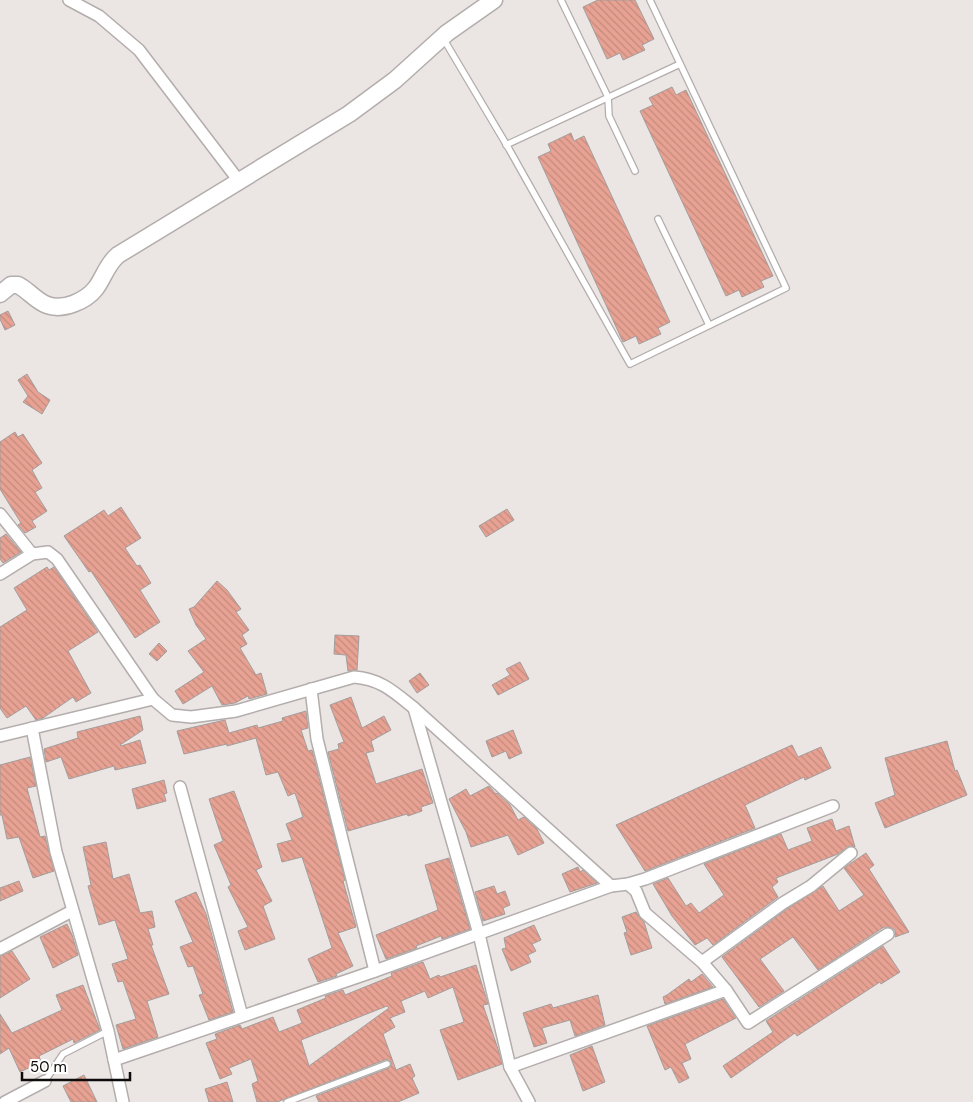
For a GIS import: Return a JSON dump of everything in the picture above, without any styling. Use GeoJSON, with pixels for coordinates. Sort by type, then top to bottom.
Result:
{"type":"FeatureCollection","features":[{"type":"Feature","properties":{"kind":"street"},"geometry":{"type":"LineString","coordinates":[[69,0],[99,16],[139,50],[239,182]]}},
{"type":"Feature","properties":{"kind":"street"},"geometry":{"type":"LineString","coordinates":[[0,294],[18,284],[48,305],[62,306],[78,302],[94,290],[112,260],[118,255],[357,109],[394,80],[462,20],[494,0]]}},
{"type":"Feature","properties":{"kind":"street"},"geometry":{"type":"LineString","coordinates":[[0,514],[32,554]]}},
{"type":"Feature","properties":{"kind":"street"},"geometry":{"type":"LineString","coordinates":[[0,574],[32,554],[48,552],[58,559],[153,699],[172,715],[191,717],[236,711],[354,676],[369,678],[384,685],[414,708],[611,886]]}},
{"type":"Feature","properties":{"kind":"street"},"geometry":{"type":"LineString","coordinates":[[311,689],[318,739],[375,971]]}},
{"type":"Feature","properties":{"kind":"street"},"geometry":{"type":"LineString","coordinates":[[0,736],[153,699]]}},
{"type":"Feature","properties":{"kind":"street"},"geometry":{"type":"LineString","coordinates":[[414,708],[479,934],[510,1067],[530,1102]]}},
{"type":"Feature","properties":{"kind":"street"},"geometry":{"type":"LineString","coordinates":[[32,728],[56,852],[108,1032],[123,1102]]}},
{"type":"Feature","properties":{"kind":"street"},"geometry":{"type":"LineString","coordinates":[[180,787],[242,1016]]}},
{"type":"Feature","properties":{"kind":"street"},"geometry":{"type":"LineString","coordinates":[[114,1060],[375,971],[611,886],[628,884],[654,876],[833,806]]}},
{"type":"Feature","properties":{"kind":"street"},"geometry":{"type":"LineString","coordinates":[[702,962],[782,903],[812,886],[851,854]]}},
{"type":"Feature","properties":{"kind":"street"},"geometry":{"type":"LineString","coordinates":[[628,884],[636,890],[645,913],[702,962],[726,990],[748,1023],[888,934]]}},
{"type":"Feature","properties":{"kind":"street"},"geometry":{"type":"LineString","coordinates":[[0,948],[72,911]]}},
{"type":"Feature","properties":{"kind":"street"},"geometry":{"type":"LineString","coordinates":[[510,1067],[726,990]]}},
{"type":"Feature","properties":{"kind":"street"},"geometry":{"type":"LineString","coordinates":[[5,1102],[45,1081]]}},
{"type":"Feature","properties":{"kind":"lane"},"geometry":{"type":"LineString","coordinates":[[561,0],[608,98],[609,116],[635,171]]}},
{"type":"Feature","properties":{"kind":"lane"},"geometry":{"type":"LineString","coordinates":[[442,36],[630,364],[786,288],[650,0]]}},
{"type":"Feature","properties":{"kind":"lane"},"geometry":{"type":"LineString","coordinates":[[506,145],[680,64]]}},
{"type":"Feature","properties":{"kind":"lane"},"geometry":{"type":"LineString","coordinates":[[658,219],[709,325]]}},
{"type":"Feature","properties":{"kind":"lane"},"geometry":{"type":"LineString","coordinates":[[45,1081],[63,1054],[108,1032]]}},
{"type":"Feature","properties":{"kind":"lane"},"geometry":{"type":"LineString","coordinates":[[287,1102],[387,1064]]}},
{"type":"Feature","properties":{"kind":"building"},"geometry":{"type":"Polygon","coordinates":[[[598,0],[635,0],[654,39],[642,45],[645,50],[623,60],[620,53],[607,59],[583,7],[598,0]]]}},
{"type":"Feature","properties":{"kind":"building"},"geometry":{"type":"Polygon","coordinates":[[[672,87],[676,95],[686,90],[773,276],[761,281],[764,287],[742,297],[739,290],[726,296],[640,111],[653,105],[649,98],[672,87]]]}},
{"type":"Feature","properties":{"kind":"building"},"geometry":{"type":"Polygon","coordinates":[[[571,133],[574,141],[584,136],[670,322],[658,328],[661,334],[639,344],[636,336],[623,342],[538,157],[551,151],[548,144],[571,133]]]}},
{"type":"Feature","properties":{"kind":"building"},"geometry":{"type":"Polygon","coordinates":[[[8,311],[15,325],[5,330],[0,315],[8,311]]]}},
{"type":"Feature","properties":{"kind":"building"},"geometry":{"type":"Polygon","coordinates":[[[27,374],[38,392],[50,400],[42,414],[23,402],[28,396],[18,380],[27,374]]]}},
{"type":"Feature","properties":{"kind":"building"},"geometry":{"type":"Polygon","coordinates":[[[15,432],[18,437],[23,434],[42,463],[32,470],[42,488],[35,492],[47,511],[32,521],[36,527],[25,533],[18,525],[21,523],[0,489],[0,442],[15,432]]]}},
{"type":"Feature","properties":{"kind":"building"},"geometry":{"type":"Polygon","coordinates":[[[121,507],[141,538],[125,548],[137,566],[140,565],[151,583],[140,590],[160,622],[135,638],[91,571],[89,572],[64,536],[104,510],[108,516],[121,507]]]}},
{"type":"Feature","properties":{"kind":"building"},"geometry":{"type":"Polygon","coordinates":[[[507,509],[514,520],[486,537],[479,526],[507,509]]]}},
{"type":"Feature","properties":{"kind":"building"},"geometry":{"type":"Polygon","coordinates":[[[6,534],[21,552],[3,563],[0,559],[0,538],[6,534]]]}},
{"type":"Feature","properties":{"kind":"building"},"geometry":{"type":"Polygon","coordinates":[[[47,567],[49,570],[54,567],[98,632],[68,651],[91,693],[76,702],[73,697],[43,718],[36,720],[26,706],[7,718],[0,708],[0,627],[27,610],[14,588],[47,567]]]}},
{"type":"Feature","properties":{"kind":"building"},"geometry":{"type":"Polygon","coordinates":[[[217,581],[227,590],[241,609],[236,612],[249,630],[242,635],[247,644],[240,648],[256,675],[261,673],[267,694],[249,699],[248,696],[235,703],[222,705],[212,686],[183,704],[175,691],[204,672],[188,651],[206,639],[196,625],[189,609],[194,607],[217,581]]]}},
{"type":"Feature","properties":{"kind":"building"},"geometry":{"type":"Polygon","coordinates":[[[335,635],[359,636],[357,670],[348,671],[346,655],[334,654],[335,635]]]}},
{"type":"Feature","properties":{"kind":"building"},"geometry":{"type":"Polygon","coordinates":[[[159,643],[167,651],[157,661],[149,654],[159,643]]]}},
{"type":"Feature","properties":{"kind":"building"},"geometry":{"type":"Polygon","coordinates":[[[520,662],[529,679],[498,695],[492,685],[510,675],[506,669],[520,662]]]}},
{"type":"Feature","properties":{"kind":"building"},"geometry":{"type":"Polygon","coordinates":[[[420,673],[429,685],[417,693],[409,681],[420,673]]]}},
{"type":"Feature","properties":{"kind":"building"},"geometry":{"type":"Polygon","coordinates":[[[351,697],[362,728],[384,716],[391,730],[371,741],[374,751],[366,753],[376,784],[422,769],[433,803],[421,807],[422,811],[348,831],[328,752],[339,749],[338,744],[344,742],[330,705],[351,697]]]}},
{"type":"Feature","properties":{"kind":"building"},"geometry":{"type":"Polygon","coordinates":[[[306,711],[308,728],[301,730],[308,751],[312,750],[345,880],[343,881],[356,927],[338,933],[353,966],[336,974],[337,976],[318,982],[308,959],[332,948],[302,857],[282,862],[277,844],[292,840],[286,824],[303,817],[295,793],[288,796],[278,772],[266,775],[256,738],[227,746],[227,744],[184,754],[177,731],[225,720],[229,733],[257,725],[258,728],[283,721],[282,718],[306,711]]]}},
{"type":"Feature","properties":{"kind":"building"},"geometry":{"type":"Polygon","coordinates":[[[140,716],[143,730],[120,745],[140,740],[146,763],[115,770],[114,766],[69,779],[61,757],[46,762],[44,749],[78,738],[77,732],[140,716]]]}},
{"type":"Feature","properties":{"kind":"building"},"geometry":{"type":"Polygon","coordinates":[[[513,730],[522,753],[509,759],[506,751],[492,757],[486,741],[513,730]]]}},
{"type":"Feature","properties":{"kind":"building"},"geometry":{"type":"Polygon","coordinates":[[[947,741],[955,771],[957,770],[967,795],[885,828],[875,803],[895,795],[885,758],[947,741]]]}},
{"type":"Feature","properties":{"kind":"building"},"geometry":{"type":"Polygon","coordinates":[[[792,745],[798,757],[821,747],[831,768],[805,780],[804,777],[745,805],[755,828],[645,871],[616,825],[792,745]]]}},
{"type":"Feature","properties":{"kind":"building"},"geometry":{"type":"Polygon","coordinates":[[[30,757],[36,786],[27,788],[40,837],[45,836],[54,871],[33,878],[19,837],[7,839],[2,815],[0,815],[0,765],[30,757]]]}},
{"type":"Feature","properties":{"kind":"building"},"geometry":{"type":"Polygon","coordinates":[[[164,780],[167,793],[164,794],[166,801],[137,809],[132,789],[164,780]]]}},
{"type":"Feature","properties":{"kind":"building"},"geometry":{"type":"Polygon","coordinates":[[[489,786],[510,805],[518,820],[524,817],[537,829],[544,843],[518,855],[508,835],[471,847],[466,832],[449,799],[466,789],[470,796],[489,786]]]}},
{"type":"Feature","properties":{"kind":"building"},"geometry":{"type":"Polygon","coordinates":[[[234,791],[262,867],[256,870],[272,901],[263,906],[275,939],[245,950],[238,931],[248,927],[228,887],[231,885],[214,845],[223,841],[209,799],[234,791]]]}},
{"type":"Feature","properties":{"kind":"building"},"geometry":{"type":"Polygon","coordinates":[[[832,819],[836,831],[849,826],[855,847],[849,846],[838,854],[776,878],[778,882],[772,887],[778,897],[713,945],[707,938],[695,945],[672,916],[653,884],[668,878],[686,906],[691,903],[699,913],[724,895],[704,864],[781,834],[788,850],[812,841],[807,828],[832,819]]]}},
{"type":"Feature","properties":{"kind":"building"},"geometry":{"type":"Polygon","coordinates":[[[106,842],[113,879],[129,874],[140,913],[152,911],[155,927],[148,929],[153,945],[151,945],[169,994],[147,1001],[158,1037],[123,1049],[116,1025],[136,1019],[123,981],[118,982],[112,964],[128,959],[115,920],[99,925],[88,886],[91,885],[83,847],[106,842]]]}},
{"type":"Feature","properties":{"kind":"building"},"geometry":{"type":"Polygon","coordinates":[[[866,853],[874,865],[869,869],[909,932],[895,937],[895,930],[884,927],[818,970],[793,937],[760,959],[784,991],[759,1007],[722,957],[787,909],[823,886],[839,911],[864,895],[844,868],[866,853]]]}},
{"type":"Feature","properties":{"kind":"building"},"geometry":{"type":"Polygon","coordinates":[[[449,858],[470,929],[442,939],[441,936],[416,946],[417,948],[386,959],[376,935],[438,910],[425,865],[449,858]]]}},
{"type":"Feature","properties":{"kind":"building"},"geometry":{"type":"Polygon","coordinates":[[[578,867],[580,872],[583,870],[597,883],[570,892],[562,874],[578,867]]]}},
{"type":"Feature","properties":{"kind":"building"},"geometry":{"type":"Polygon","coordinates":[[[19,881],[23,891],[0,901],[0,888],[19,881]]]}},
{"type":"Feature","properties":{"kind":"building"},"geometry":{"type":"Polygon","coordinates":[[[494,886],[497,894],[505,891],[510,905],[503,908],[505,914],[483,921],[475,892],[494,886]]]}},
{"type":"Feature","properties":{"kind":"building"},"geometry":{"type":"Polygon","coordinates":[[[196,892],[206,914],[233,1012],[209,1020],[199,995],[203,994],[193,966],[188,967],[180,947],[193,942],[175,901],[196,892]]]}},
{"type":"Feature","properties":{"kind":"building"},"geometry":{"type":"Polygon","coordinates":[[[636,912],[644,922],[652,948],[631,955],[624,933],[627,932],[622,917],[636,912]]]}},
{"type":"Feature","properties":{"kind":"building"},"geometry":{"type":"Polygon","coordinates":[[[67,924],[78,955],[53,968],[40,937],[67,924]]]}},
{"type":"Feature","properties":{"kind":"building"},"geometry":{"type":"Polygon","coordinates":[[[534,925],[541,940],[532,944],[536,951],[528,955],[531,962],[511,971],[502,949],[506,948],[504,938],[534,925]]]}},
{"type":"Feature","properties":{"kind":"building"},"geometry":{"type":"Polygon","coordinates":[[[883,946],[900,972],[881,984],[880,982],[797,1036],[795,1033],[731,1078],[723,1066],[773,1032],[766,1021],[883,946]]]}},
{"type":"Feature","properties":{"kind":"building"},"geometry":{"type":"Polygon","coordinates":[[[12,951],[30,979],[0,998],[0,956],[12,951]]]}},
{"type":"Feature","properties":{"kind":"building"},"geometry":{"type":"Polygon","coordinates":[[[423,962],[430,979],[476,965],[488,1004],[483,1005],[502,1064],[458,1080],[440,1030],[464,1022],[453,987],[428,998],[425,991],[401,1001],[405,1012],[390,1018],[395,1027],[383,1034],[396,1070],[410,1064],[415,1076],[412,1078],[419,1093],[398,1102],[319,1102],[316,1096],[389,1068],[392,1063],[387,1059],[277,1102],[257,1102],[252,1084],[258,1081],[251,1059],[229,1068],[232,1074],[220,1079],[206,1043],[217,1039],[215,1034],[240,1025],[242,1029],[273,1017],[279,1032],[302,1023],[297,1010],[326,998],[325,996],[343,990],[345,995],[392,976],[391,973],[423,962]],[[387,1006],[301,1040],[309,1066],[389,1008],[387,1006]]]}},
{"type":"Feature","properties":{"kind":"building"},"geometry":{"type":"Polygon","coordinates":[[[702,974],[713,987],[665,1004],[663,997],[689,979],[691,982],[702,974]]]}},
{"type":"Feature","properties":{"kind":"building"},"geometry":{"type":"Polygon","coordinates":[[[83,985],[100,1030],[74,1043],[73,1039],[39,1056],[41,1062],[20,1072],[9,1048],[0,1054],[0,1014],[12,1033],[62,1010],[56,995],[83,985]]]}},
{"type":"Feature","properties":{"kind":"building"},"geometry":{"type":"Polygon","coordinates":[[[598,995],[605,1025],[575,1036],[570,1020],[542,1028],[547,1043],[534,1047],[523,1013],[551,1004],[553,1008],[598,995]]]}},
{"type":"Feature","properties":{"kind":"building"},"geometry":{"type":"Polygon","coordinates":[[[723,999],[736,1018],[685,1044],[691,1059],[682,1063],[689,1078],[679,1083],[671,1067],[665,1070],[647,1026],[723,999]]]}},
{"type":"Feature","properties":{"kind":"building"},"geometry":{"type":"Polygon","coordinates":[[[592,1046],[605,1082],[583,1091],[570,1055],[592,1046]]]}},
{"type":"Feature","properties":{"kind":"building"},"geometry":{"type":"Polygon","coordinates":[[[84,1075],[97,1102],[71,1102],[63,1086],[84,1075]]]}},
{"type":"Feature","properties":{"kind":"building"},"geometry":{"type":"Polygon","coordinates":[[[227,1082],[233,1102],[209,1102],[205,1089],[227,1082]]]}}]}
